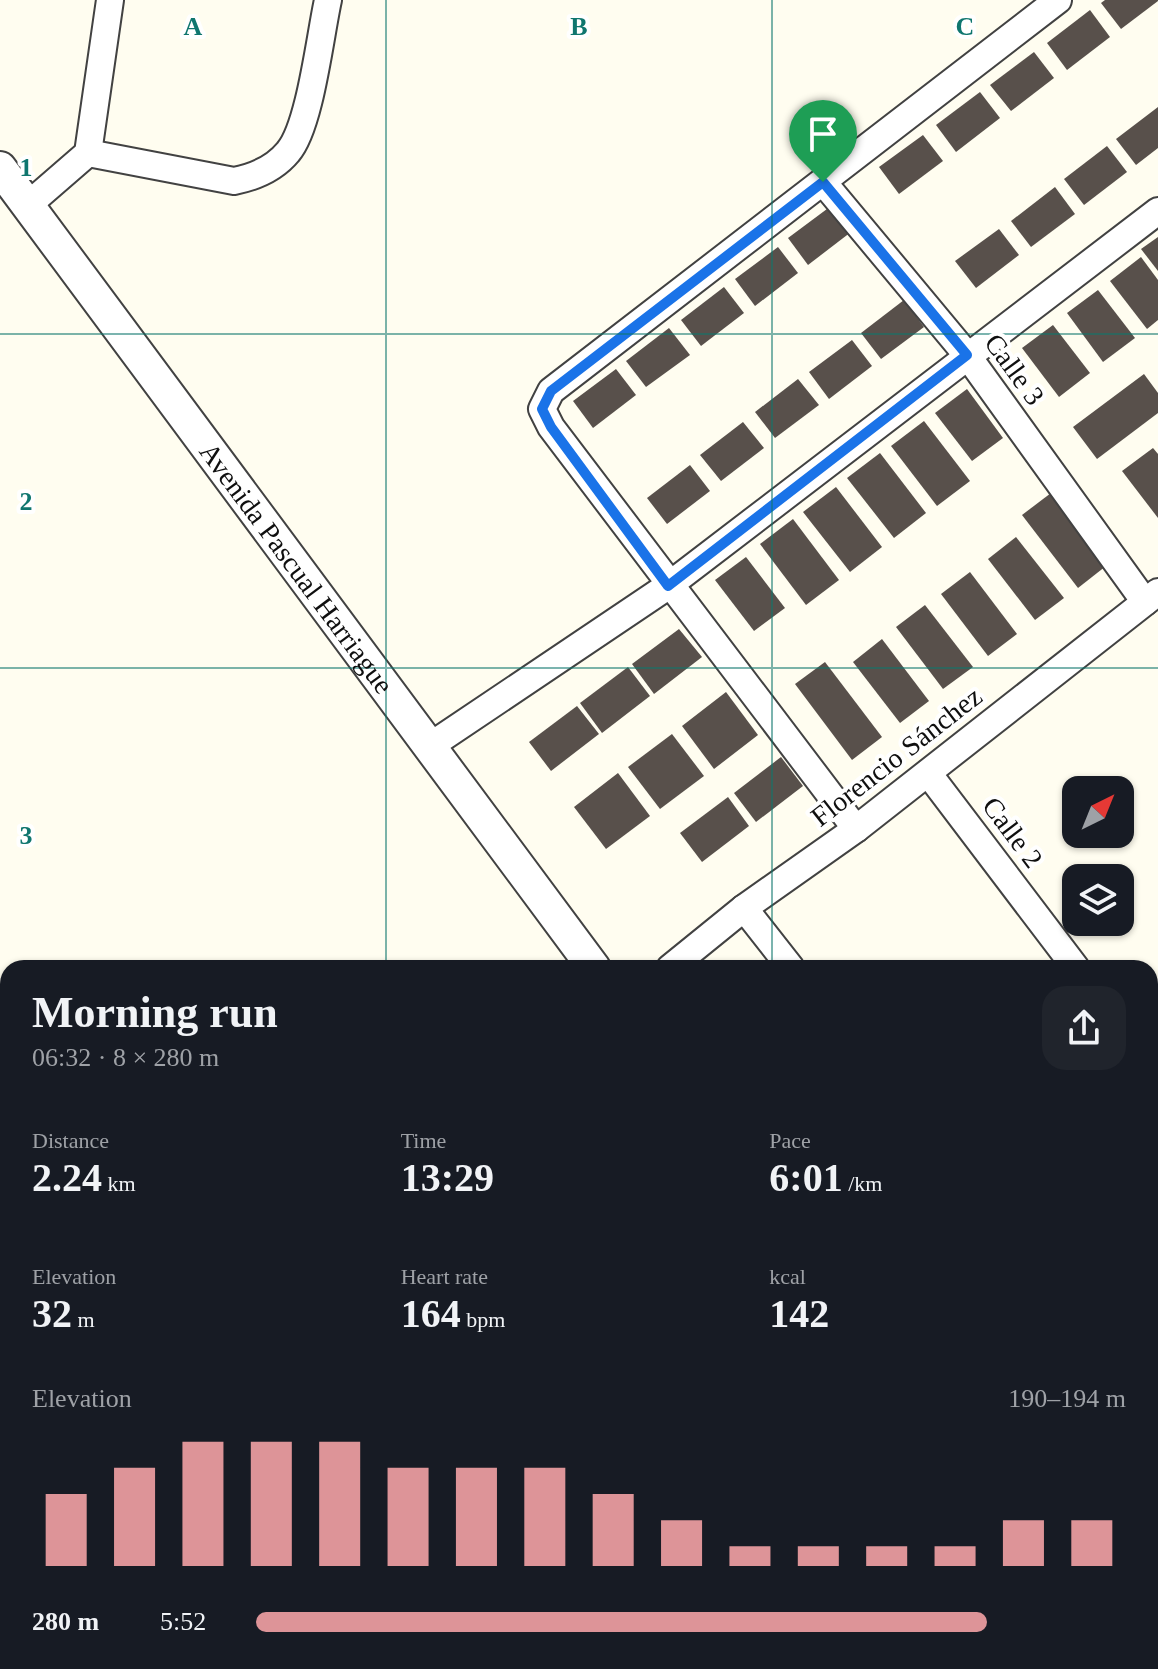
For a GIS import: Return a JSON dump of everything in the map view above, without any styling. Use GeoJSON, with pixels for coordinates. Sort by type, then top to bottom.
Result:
{"type":"FeatureCollection","features":[{"type":"Feature","properties":{"kind":"street"},"geometry":{"type":"LineString","coordinates":[[28,205],[88,153],[110,0]]}},
{"type":"Feature","properties":{"kind":"street"},"geometry":{"type":"LineString","coordinates":[[88,153],[234,181],[257,176],[289,152],[303,121],[328,0]]}},
{"type":"Feature","properties":{"kind":"street"},"geometry":{"type":"LineString","coordinates":[[856,829],[668,586],[551,427],[542,409],[551,391],[1058,0]]}},
{"type":"Feature","properties":{"kind":"street","name":"Avenida Pascual Harriague"},"geometry":{"type":"LineString","coordinates":[[0,168],[588,960]]}},
{"type":"Feature","properties":{"kind":"street","name":"Calle 3"},"geometry":{"type":"LineString","coordinates":[[823,182],[967,355],[1152,597]]}},
{"type":"Feature","properties":{"kind":"street"},"geometry":{"type":"LineString","coordinates":[[430,746],[668,586],[1158,211]]}},
{"type":"Feature","properties":{"kind":"street","name":"Florencio Sánchez"},"geometry":{"type":"LineString","coordinates":[[680,960],[744,908],[856,829],[1152,597]]}},
{"type":"Feature","properties":{"kind":"street","name":"Calle 2"},"geometry":{"type":"LineString","coordinates":[[928,773],[1070,960]]}},
{"type":"Feature","properties":{"kind":"street"},"geometry":{"type":"LineString","coordinates":[[744,908],[785,960]]}},
{"type":"Feature","properties":{"kind":"building"},"geometry":{"type":"Polygon","coordinates":[[[1105,0],[1158,1],[1121,29],[1101,3],[1105,0]]]}},
{"type":"Feature","properties":{"kind":"building"},"geometry":{"type":"Polygon","coordinates":[[[1090,10],[1110,37],[1067,70],[1047,43],[1090,10]]]}},
{"type":"Feature","properties":{"kind":"building"},"geometry":{"type":"Polygon","coordinates":[[[1034,52],[1054,78],[1011,111],[990,85],[1034,52]]]}},
{"type":"Feature","properties":{"kind":"building"},"geometry":{"type":"Polygon","coordinates":[[[980,92],[1000,118],[956,152],[936,125],[980,92]]]}},
{"type":"Feature","properties":{"kind":"building"},"geometry":{"type":"Polygon","coordinates":[[[1158,107],[1158,148],[1136,165],[1116,139],[1158,107]]]}},
{"type":"Feature","properties":{"kind":"building"},"geometry":{"type":"Polygon","coordinates":[[[923,135],[943,161],[899,194],[879,167],[923,135]]]}},
{"type":"Feature","properties":{"kind":"building"},"geometry":{"type":"Polygon","coordinates":[[[1107,146],[1127,172],[1084,205],[1064,179],[1107,146]]]}},
{"type":"Feature","properties":{"kind":"building"},"geometry":{"type":"Polygon","coordinates":[[[1055,187],[1075,214],[1031,247],[1011,221],[1055,187]]]}},
{"type":"Feature","properties":{"kind":"building"},"geometry":{"type":"Polygon","coordinates":[[[831,206],[851,232],[808,265],[788,238],[831,206]]]}},
{"type":"Feature","properties":{"kind":"building"},"geometry":{"type":"Polygon","coordinates":[[[999,229],[1019,255],[976,288],[955,261],[999,229]]]}},
{"type":"Feature","properties":{"kind":"building"},"geometry":{"type":"Polygon","coordinates":[[[1158,237],[1158,271],[1141,249],[1158,237]]]}},
{"type":"Feature","properties":{"kind":"building"},"geometry":{"type":"Polygon","coordinates":[[[778,247],[798,273],[755,306],[735,279],[778,247]]]}},
{"type":"Feature","properties":{"kind":"building"},"geometry":{"type":"Polygon","coordinates":[[[1141,257],[1158,280],[1158,320],[1147,329],[1110,281],[1141,257]]]}},
{"type":"Feature","properties":{"kind":"building"},"geometry":{"type":"Polygon","coordinates":[[[724,287],[744,313],[701,346],[681,320],[724,287]]]}},
{"type":"Feature","properties":{"kind":"building"},"geometry":{"type":"Polygon","coordinates":[[[1098,290],[1135,338],[1103,362],[1067,313],[1098,290]]]}},
{"type":"Feature","properties":{"kind":"building"},"geometry":{"type":"Polygon","coordinates":[[[904,300],[924,327],[881,359],[861,333],[904,300]]]}},
{"type":"Feature","properties":{"kind":"building"},"geometry":{"type":"Polygon","coordinates":[[[1053,325],[1090,373],[1059,397],[1022,348],[1053,325]]]}},
{"type":"Feature","properties":{"kind":"building"},"geometry":{"type":"Polygon","coordinates":[[[669,328],[690,355],[646,387],[626,361],[669,328]]]}},
{"type":"Feature","properties":{"kind":"building"},"geometry":{"type":"Polygon","coordinates":[[[852,340],[872,366],[829,399],[809,372],[852,340]]]}},
{"type":"Feature","properties":{"kind":"building"},"geometry":{"type":"Polygon","coordinates":[[[616,369],[636,395],[593,428],[573,401],[616,369]]]}},
{"type":"Feature","properties":{"kind":"building"},"geometry":{"type":"Polygon","coordinates":[[[1144,374],[1158,393],[1158,413],[1097,459],[1073,427],[1144,374]]]}},
{"type":"Feature","properties":{"kind":"building"},"geometry":{"type":"Polygon","coordinates":[[[798,379],[819,405],[775,438],[755,412],[798,379]]]}},
{"type":"Feature","properties":{"kind":"building"},"geometry":{"type":"Polygon","coordinates":[[[967,389],[1003,438],[972,461],[935,413],[967,389]]]}},
{"type":"Feature","properties":{"kind":"building"},"geometry":{"type":"Polygon","coordinates":[[[924,421],[970,481],[937,506],[891,446],[924,421]]]}},
{"type":"Feature","properties":{"kind":"building"},"geometry":{"type":"Polygon","coordinates":[[[743,422],[764,448],[721,481],[700,455],[743,422]]]}},
{"type":"Feature","properties":{"kind":"building"},"geometry":{"type":"Polygon","coordinates":[[[1153,448],[1158,454],[1158,518],[1122,471],[1153,448]]]}},
{"type":"Feature","properties":{"kind":"building"},"geometry":{"type":"Polygon","coordinates":[[[880,453],[926,513],[894,538],[847,478],[880,453]]]}},
{"type":"Feature","properties":{"kind":"building"},"geometry":{"type":"Polygon","coordinates":[[[690,465],[710,491],[667,524],[647,498],[690,465]]]}},
{"type":"Feature","properties":{"kind":"building"},"geometry":{"type":"Polygon","coordinates":[[[836,487],[882,547],[850,572],[803,512],[836,487]]]}},
{"type":"Feature","properties":{"kind":"building"},"geometry":{"type":"Polygon","coordinates":[[[1051,493],[1106,566],[1078,588],[1022,515],[1051,493]]]}},
{"type":"Feature","properties":{"kind":"building"},"geometry":{"type":"Polygon","coordinates":[[[793,519],[839,580],[806,605],[760,544],[793,519]]]}},
{"type":"Feature","properties":{"kind":"building"},"geometry":{"type":"Polygon","coordinates":[[[1016,537],[1064,598],[1035,620],[988,559],[1016,537]]]}},
{"type":"Feature","properties":{"kind":"building"},"geometry":{"type":"Polygon","coordinates":[[[746,557],[785,608],[754,631],[715,580],[746,557]]]}},
{"type":"Feature","properties":{"kind":"building"},"geometry":{"type":"Polygon","coordinates":[[[970,572],[1017,634],[988,656],[941,594],[970,572]]]}},
{"type":"Feature","properties":{"kind":"building"},"geometry":{"type":"Polygon","coordinates":[[[925,605],[973,667],[943,689],[896,627],[925,605]]]}},
{"type":"Feature","properties":{"kind":"building"},"geometry":{"type":"Polygon","coordinates":[[[679,629],[702,657],[654,694],[632,664],[679,629]]]}},
{"type":"Feature","properties":{"kind":"building"},"geometry":{"type":"Polygon","coordinates":[[[882,639],[929,701],[900,723],[853,662],[882,639]]]}},
{"type":"Feature","properties":{"kind":"building"},"geometry":{"type":"Polygon","coordinates":[[[825,662],[882,737],[852,760],[795,684],[825,662]]]}},
{"type":"Feature","properties":{"kind":"building"},"geometry":{"type":"Polygon","coordinates":[[[628,667],[650,696],[602,733],[580,703],[628,667]]]}},
{"type":"Feature","properties":{"kind":"building"},"geometry":{"type":"Polygon","coordinates":[[[726,692],[758,735],[714,769],[682,726],[726,692]]]}},
{"type":"Feature","properties":{"kind":"building"},"geometry":{"type":"Polygon","coordinates":[[[577,706],[599,734],[551,771],[529,742],[577,706]]]}},
{"type":"Feature","properties":{"kind":"building"},"geometry":{"type":"Polygon","coordinates":[[[672,734],[704,776],[660,809],[628,767],[672,734]]]}},
{"type":"Feature","properties":{"kind":"building"},"geometry":{"type":"Polygon","coordinates":[[[781,757],[803,786],[756,822],[734,793],[781,757]]]}},
{"type":"Feature","properties":{"kind":"building"},"geometry":{"type":"Polygon","coordinates":[[[618,773],[650,816],[606,849],[574,807],[618,773]]]}},
{"type":"Feature","properties":{"kind":"building"},"geometry":{"type":"Polygon","coordinates":[[[728,797],[749,826],[702,862],[680,833],[728,797]]]}},
{"type":"Feature","properties":{"kind":"route"},"geometry":{"type":"LineString","coordinates":[[823,182],[967,355],[668,586],[551,427],[542,409],[551,391],[823,182]]}}]}
